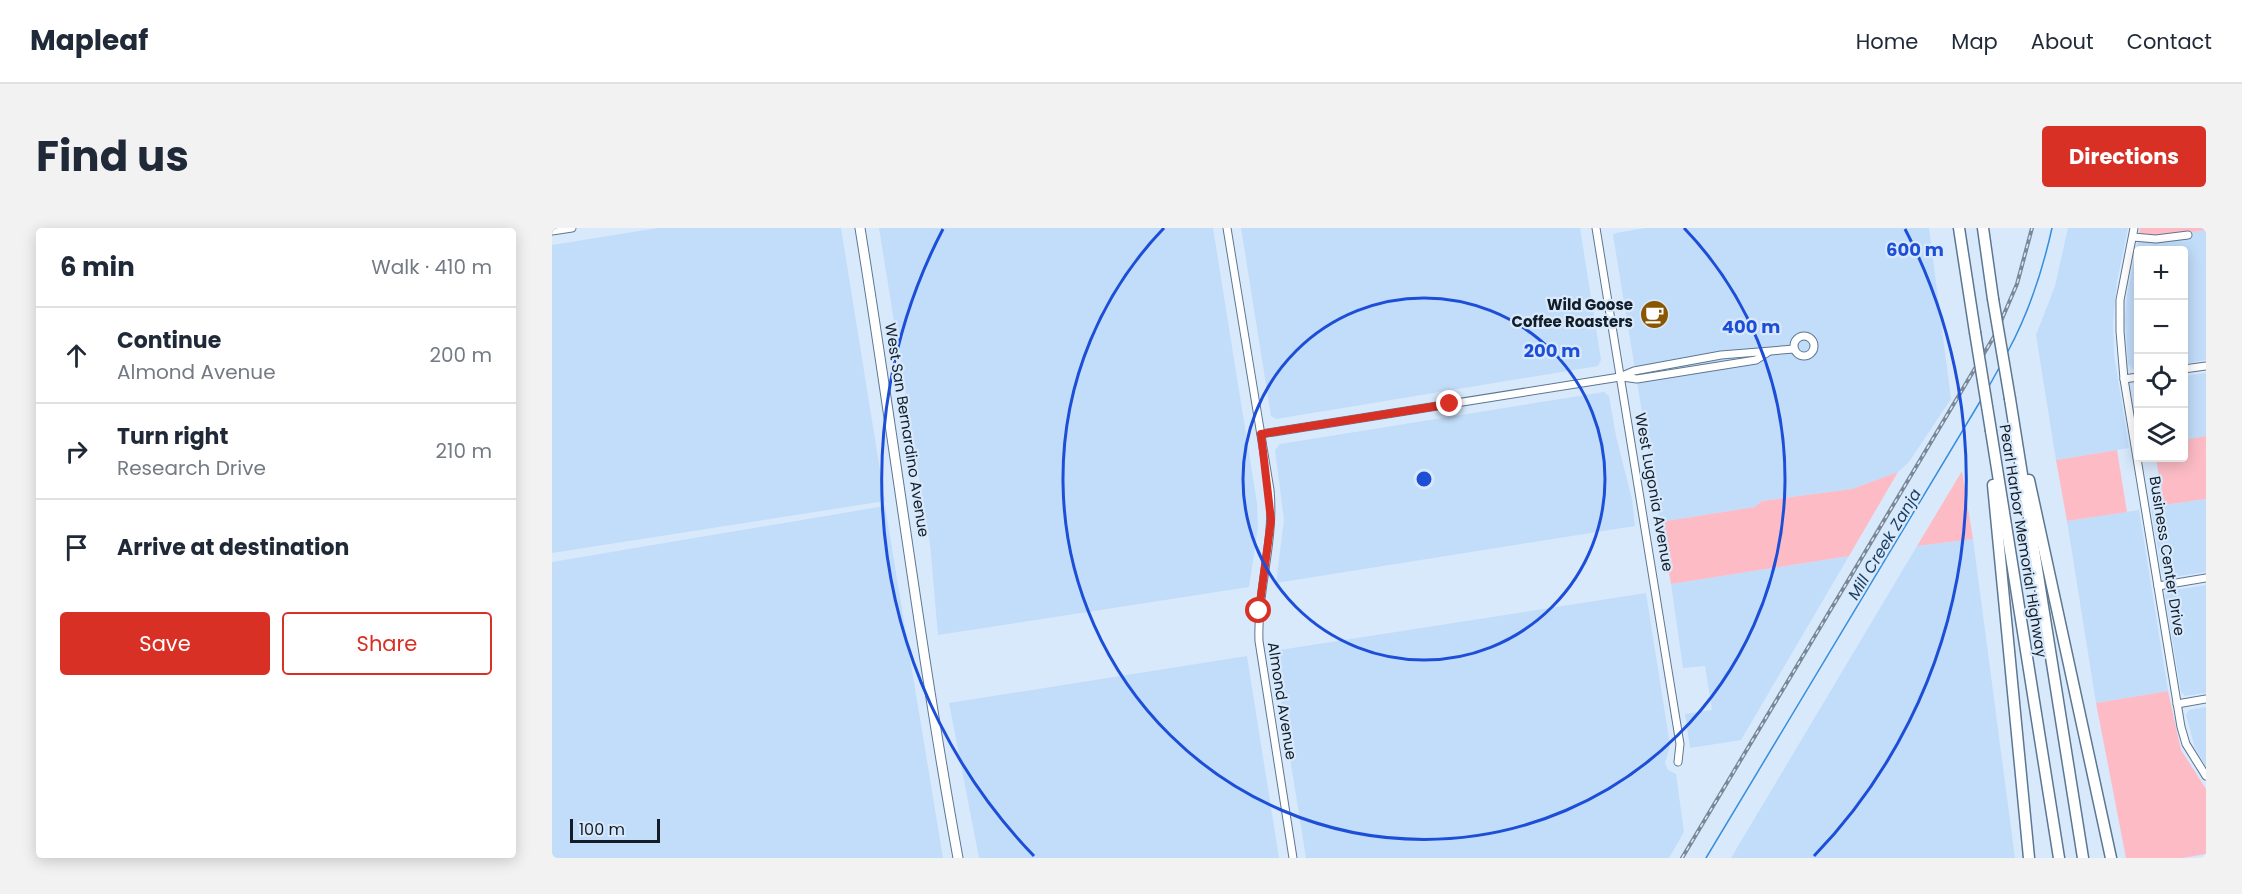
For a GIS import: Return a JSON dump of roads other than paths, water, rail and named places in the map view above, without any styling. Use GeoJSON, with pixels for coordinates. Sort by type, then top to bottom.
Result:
{"type":"FeatureCollection","features":[{"type":"Feature","properties":{"kind":"highway","name":"Pearl Harbor Memorial Highway"},"geometry":{"type":"LineString","coordinates":[[1959,228],[2059,858]]}},
{"type":"Feature","properties":{"kind":"highway","name":"Pearl Harbor Memorial Highway"},"geometry":{"type":"LineString","coordinates":[[1983,228],[2083,858]]}},
{"type":"Feature","properties":{"kind":"highway"},"geometry":{"type":"LineString","coordinates":[[2012,416],[2037,511],[2111,858]]}},
{"type":"Feature","properties":{"kind":"highway"},"geometry":{"type":"LineString","coordinates":[[1992,437],[1994,502],[2029,858]]}},
{"type":"Feature","properties":{"kind":"main road","name":"West San Bernardino Avenue"},"geometry":{"type":"LineString","coordinates":[[860,228],[900,478],[921,637],[958,858]]}},
{"type":"Feature","properties":{"kind":"street"},"geometry":{"type":"LineString","coordinates":[[552,231],[572,228]]}},
{"type":"Feature","properties":{"kind":"street","name":"Almond Avenue"},"geometry":{"type":"LineString","coordinates":[[1227,228],[1261,434],[1271,520],[1259,611],[1259,640],[1293,858]]}},
{"type":"Feature","properties":{"kind":"street","name":"West Lugonia Avenue"},"geometry":{"type":"LineString","coordinates":[[1596,228],[1667,657],[1680,744],[1678,762]]}},
{"type":"Feature","properties":{"kind":"street","name":"Business Center Drive"},"geometry":{"type":"LineString","coordinates":[[2134,228],[2119,313],[2124,379],[2177,704],[2186,744],[2206,776]]}},
{"type":"Feature","properties":{"kind":"street"},"geometry":{"type":"LineString","coordinates":[[2133,237],[2156,239],[2188,235]]}},
{"type":"Feature","properties":{"kind":"street"},"geometry":{"type":"LineString","coordinates":[[1261,434],[1620,376],[1637,379],[1756,360],[1768,352],[1794,349]]}},
{"type":"Feature","properties":{"kind":"street"},"geometry":{"type":"LineString","coordinates":[[2188,368],[2206,366]]}},
{"type":"Feature","properties":{"kind":"street"},"geometry":{"type":"LineString","coordinates":[[2124,379],[2134,378]]}},
{"type":"Feature","properties":{"kind":"street"},"geometry":{"type":"LineString","coordinates":[[2158,586],[2206,578]]}},
{"type":"Feature","properties":{"kind":"street"},"geometry":{"type":"LineString","coordinates":[[2177,704],[2206,699]]}},
{"type":"Feature","properties":{"kind":"waterway","name":"Mill Creek Zanja"},"geometry":{"type":"LineString","coordinates":[[2007,353],[2034,292],[2052,228]]}},
{"type":"Feature","properties":{"kind":"waterway","name":"Mill Creek Zanja"},"geometry":{"type":"LineString","coordinates":[[1988,388],[1999,368]]}},
{"type":"Feature","properties":{"kind":"waterway","name":"Mill Creek Zanja"},"geometry":{"type":"LineString","coordinates":[[1706,858],[1981,400]]}},
{"type":"Feature","properties":{"kind":"railway"},"geometry":{"type":"LineString","coordinates":[[1682,858],[1995,335],[2017,284],[2032,228]]}},
{"type":"Feature","properties":{"kind":"place","name":"Wild Goose Coffee Roasters"},"geometry":{"type":"Point","coordinates":[1654,314]}}]}
